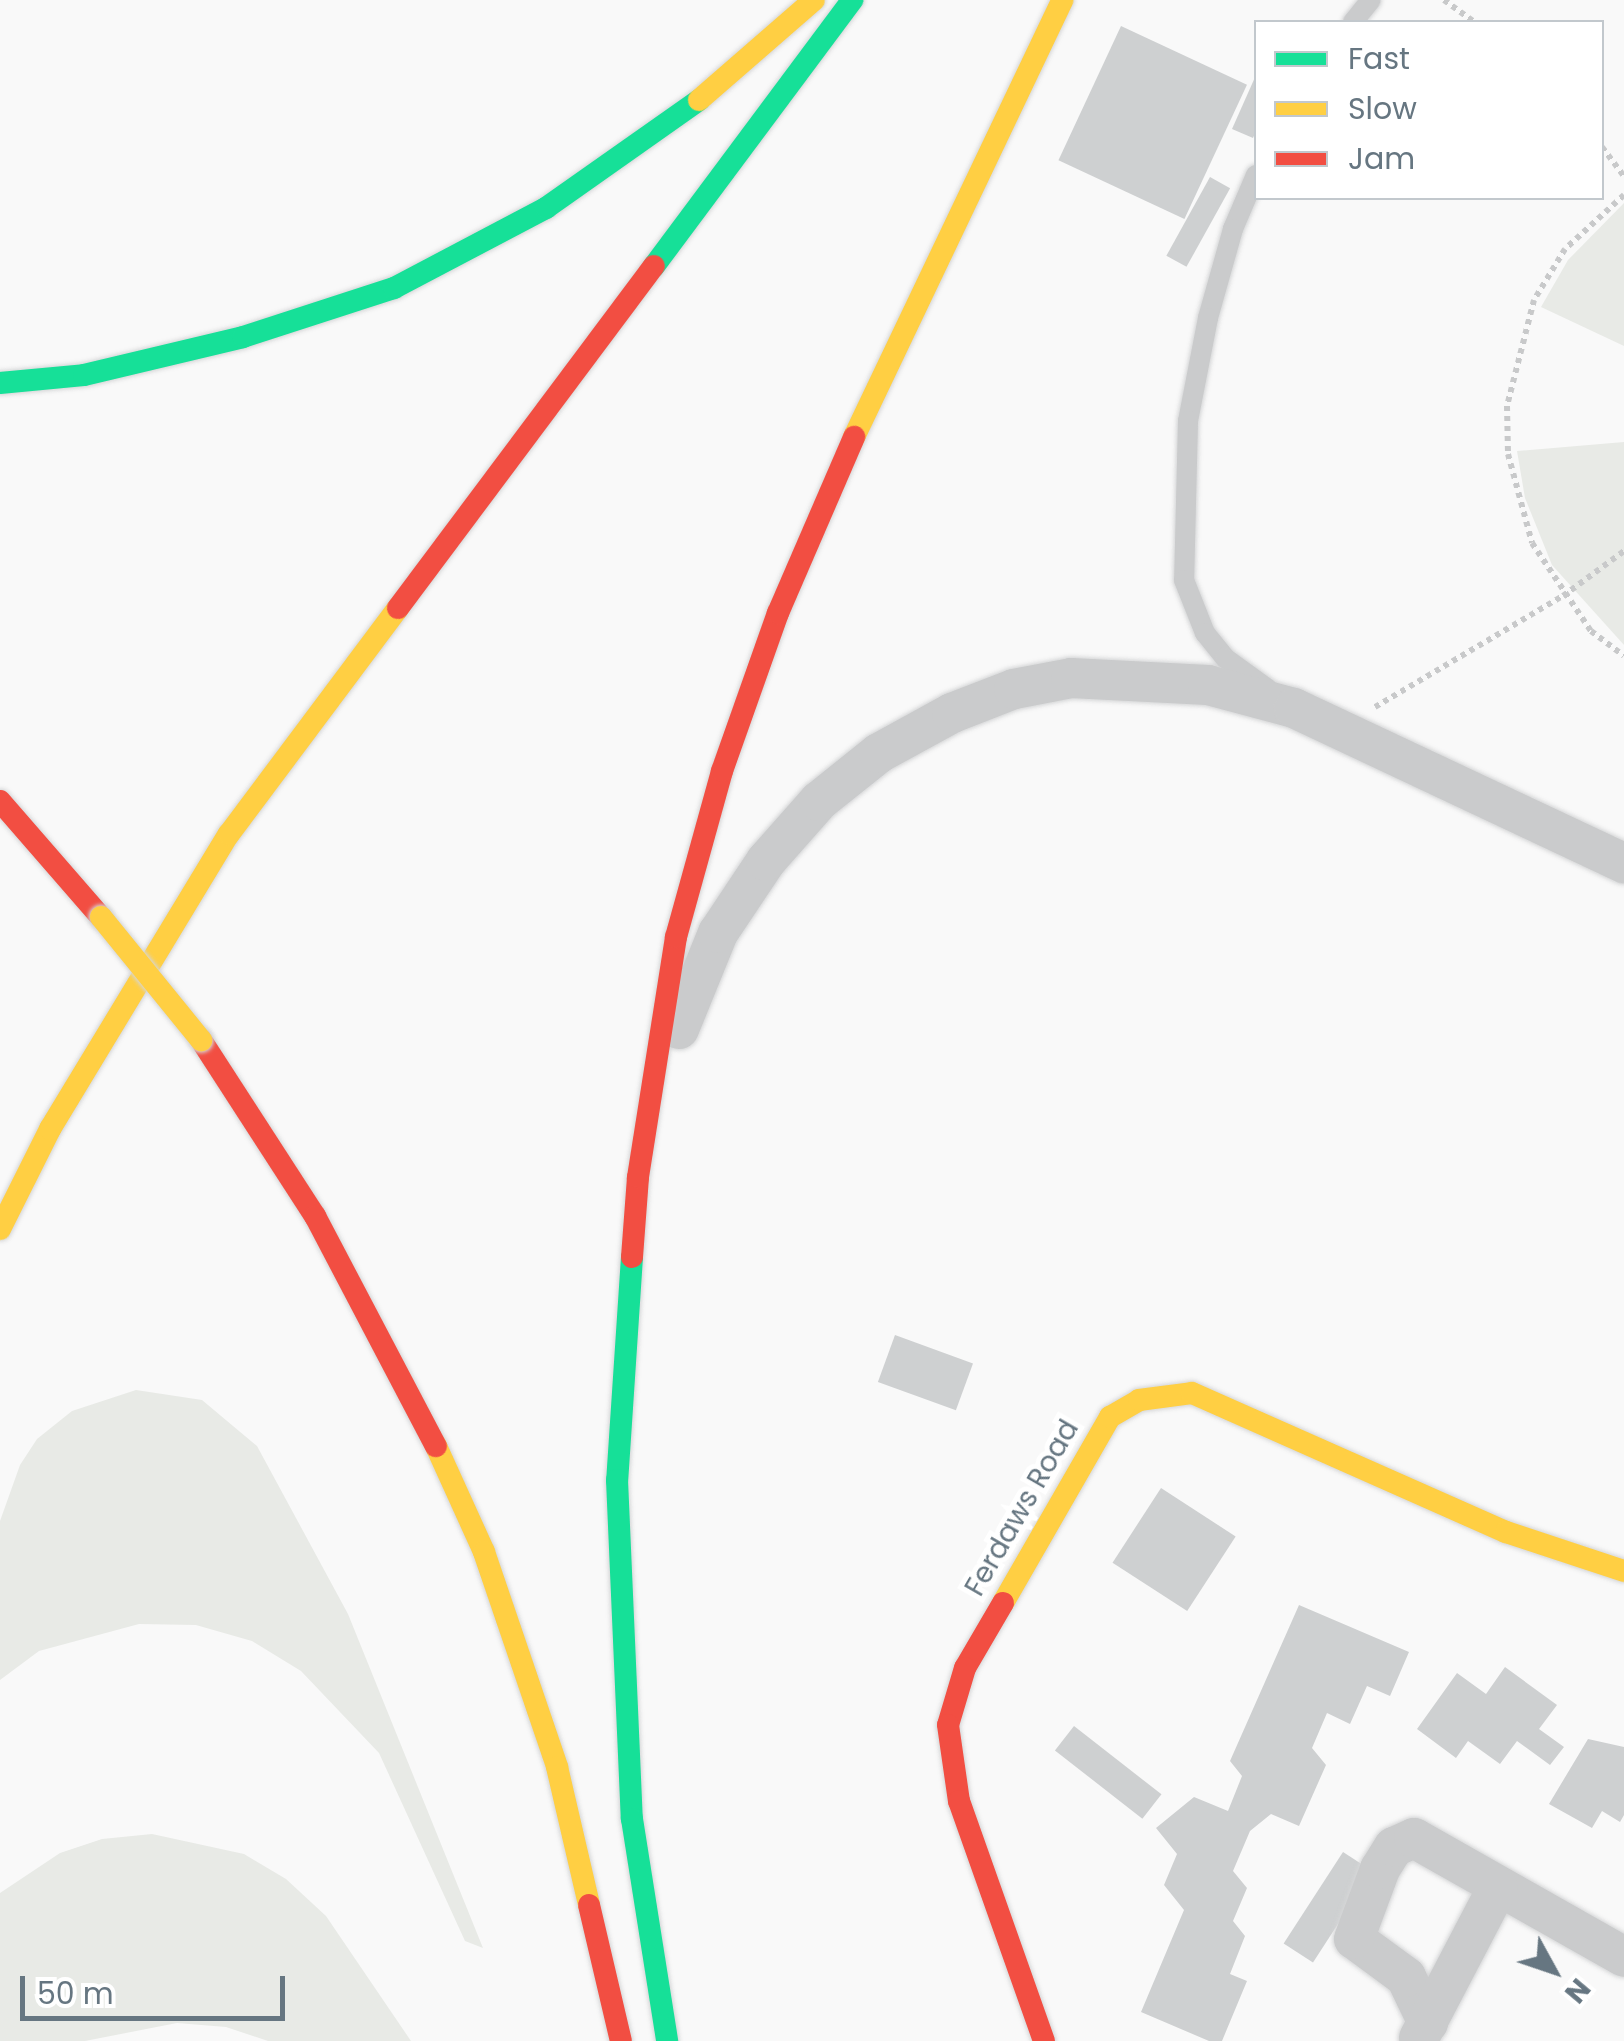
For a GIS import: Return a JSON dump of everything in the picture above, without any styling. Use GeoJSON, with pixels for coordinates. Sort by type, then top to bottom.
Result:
{"type":"FeatureCollection","features":[{"type":"Feature","properties":{"kind":"main road"},"geometry":{"type":"LineString","coordinates":[[0,383],[84,374],[244,337],[394,288],[546,208],[684,114],[814,0]]}},
{"type":"Feature","properties":{"kind":"main road"},"geometry":{"type":"LineString","coordinates":[[0,1229],[50,1129],[229,834],[852,0]]}},
{"type":"Feature","properties":{"kind":"main road"},"geometry":{"type":"LineString","coordinates":[[668,2041],[632,1819],[622,1665],[617,1480],[638,1178],[676,938],[722,772],[778,614],[878,382],[1062,0]]}},
{"type":"Feature","properties":{"kind":"main road"},"geometry":{"type":"LineString","coordinates":[[0,801],[201,1040],[314,1216],[410,1392],[484,1552],[557,1767],[621,2041]]}},
{"type":"Feature","properties":{"kind":"main road","name":"Ferdaws Road"},"geometry":{"type":"LineString","coordinates":[[1044,2041],[959,1801],[948,1725],[966,1668],[1110,1417],[1138,1400],[1192,1393],[1506,1532],[1624,1571]]}},
{"type":"Feature","properties":{"kind":"street"},"geometry":{"type":"LineString","coordinates":[[638,1178],[684,1011],[718,933],[798,825],[879,753],[952,713],[1014,689],[1071,678],[1208,685],[1294,708],[1624,863]]}},
{"type":"Feature","properties":{"kind":"street"},"geometry":{"type":"LineString","coordinates":[[1430,2018],[1406,1977],[1354,1939],[1380,1869],[1394,1847],[1414,1838],[1624,1957]]}},
{"type":"Feature","properties":{"kind":"street"},"geometry":{"type":"LineString","coordinates":[[1430,2018],[1498,1886]]}},
{"type":"Feature","properties":{"kind":"lane"},"geometry":{"type":"LineString","coordinates":[[1355,20],[1371,0]]}},
{"type":"Feature","properties":{"kind":"lane"},"geometry":{"type":"LineString","coordinates":[[1254,181],[1208,318],[1188,422],[1184,580],[1191,608],[1225,658],[1294,708]]}},
{"type":"Feature","properties":{"kind":"path"},"geometry":{"type":"LineString","coordinates":[[1444,0],[1471,20]]}},
{"type":"Feature","properties":{"kind":"path"},"geometry":{"type":"LineString","coordinates":[[1604,149],[1624,176]]}},
{"type":"Feature","properties":{"kind":"path"},"geometry":{"type":"LineString","coordinates":[[1624,194],[1565,249],[1534,300],[1508,406],[1518,508],[1563,596],[1591,631],[1624,656]]}},
{"type":"Feature","properties":{"kind":"path"},"geometry":{"type":"LineString","coordinates":[[1340,728],[1563,596],[1624,551]]}},
{"type":"Feature","properties":{"kind":"shaded area"},"geometry":{"type":"Polygon","coordinates":[[[1624,203],[1624,346],[1541,307],[1568,260],[1624,203]]]}},
{"type":"Feature","properties":{"kind":"shaded area"},"geometry":{"type":"Polygon","coordinates":[[[1624,442],[1624,645],[1552,565],[1525,498],[1517,451],[1624,442]]]}},
{"type":"Feature","properties":{"kind":"shaded area"},"geometry":{"type":"Polygon","coordinates":[[[136,1390],[202,1400],[257,1446],[348,1614],[483,1948],[465,1941],[379,1753],[301,1671],[252,1641],[196,1625],[139,1624],[39,1651],[0,1680],[0,1521],[20,1465],[37,1439],[72,1411],[136,1390]]]}},
{"type":"Feature","properties":{"kind":"shaded area"},"geometry":{"type":"Polygon","coordinates":[[[152,1834],[244,1854],[286,1879],[326,1916],[411,2041],[268,2041],[226,2027],[177,2023],[85,2041],[0,2041],[0,1893],[60,1853],[102,1839],[152,1834]]]}},
{"type":"Feature","properties":{"kind":"building"},"geometry":{"type":"Polygon","coordinates":[[[1121,26],[1247,85],[1184,219],[1058,160],[1121,26]]]}},
{"type":"Feature","properties":{"kind":"building"},"geometry":{"type":"Polygon","coordinates":[[[1254,80],[1253,138],[1232,129],[1254,80]]]}},
{"type":"Feature","properties":{"kind":"building"},"geometry":{"type":"Polygon","coordinates":[[[1210,177],[1230,188],[1186,267],[1166,256],[1210,177]]]}},
{"type":"Feature","properties":{"kind":"building"},"geometry":{"type":"Polygon","coordinates":[[[895,1335],[973,1363],[956,1410],[878,1382],[895,1335]]]}},
{"type":"Feature","properties":{"kind":"building"},"geometry":{"type":"Polygon","coordinates":[[[1161,1488],[1236,1536],[1187,1611],[1113,1563],[1161,1488]]]}},
{"type":"Feature","properties":{"kind":"building"},"geometry":{"type":"Polygon","coordinates":[[[1299,1605],[1409,1652],[1390,1696],[1367,1686],[1350,1724],[1327,1713],[1312,1748],[1326,1765],[1299,1826],[1271,1814],[1250,1831],[1233,1871],[1247,1888],[1233,1921],[1245,1936],[1230,1974],[1247,1981],[1222,2041],[1209,2041],[1141,2012],[1184,1910],[1164,1885],[1177,1854],[1156,1828],[1194,1797],[1228,1811],[1242,1776],[1230,1761],[1299,1605]]]}},
{"type":"Feature","properties":{"kind":"building"},"geometry":{"type":"Polygon","coordinates":[[[1505,1667],[1557,1705],[1539,1729],[1564,1747],[1550,1765],[1517,1741],[1500,1764],[1468,1741],[1456,1758],[1417,1729],[1457,1673],[1486,1694],[1505,1667]]]}},
{"type":"Feature","properties":{"kind":"building"},"geometry":{"type":"Polygon","coordinates":[[[1074,1726],[1161,1794],[1142,1819],[1055,1750],[1074,1726]]]}},
{"type":"Feature","properties":{"kind":"building"},"geometry":{"type":"Polygon","coordinates":[[[1588,1739],[1624,1747],[1624,1815],[1620,1822],[1602,1811],[1592,1828],[1549,1804],[1588,1739]]]}},
{"type":"Feature","properties":{"kind":"building"},"geometry":{"type":"Polygon","coordinates":[[[1343,1852],[1372,1871],[1313,1962],[1284,1943],[1343,1852]]]}},
{"type":"Feature","properties":{"kind":"traffic: fast"},"geometry":{"type":"LineString","coordinates":[[654,266],[852,0]]}},
{"type":"Feature","properties":{"kind":"traffic: fast"},"geometry":{"type":"LineString","coordinates":[[0,383],[84,375],[243,337],[394,288],[546,208],[699,100]]}},
{"type":"Feature","properties":{"kind":"traffic: fast"},"geometry":{"type":"LineString","coordinates":[[632,1257],[617,1480],[632,1819],[667,2041]]}},
{"type":"Feature","properties":{"kind":"traffic: slow"},"geometry":{"type":"LineString","coordinates":[[699,100],[814,0]]}},
{"type":"Feature","properties":{"kind":"traffic: slow"},"geometry":{"type":"LineString","coordinates":[[854,437],[1062,0]]}},
{"type":"Feature","properties":{"kind":"traffic: slow"},"geometry":{"type":"LineString","coordinates":[[0,1229],[50,1129],[229,834],[398,608]]}},
{"type":"Feature","properties":{"kind":"traffic: slow"},"geometry":{"type":"LineString","coordinates":[[101,917],[201,1040]]}},
{"type":"Feature","properties":{"kind":"traffic: slow"},"geometry":{"type":"LineString","coordinates":[[1003,1603],[1110,1417],[1139,1400],[1192,1393],[1506,1532],[1624,1571]]}},
{"type":"Feature","properties":{"kind":"traffic: slow"},"geometry":{"type":"LineString","coordinates":[[436,1446],[484,1552],[557,1767],[589,1905]]}},
{"type":"Feature","properties":{"kind":"traffic: jam"},"geometry":{"type":"LineString","coordinates":[[398,608],[654,266]]}},
{"type":"Feature","properties":{"kind":"traffic: jam"},"geometry":{"type":"LineString","coordinates":[[632,1257],[638,1177],[676,937],[722,771],[778,613],[854,437]]}},
{"type":"Feature","properties":{"kind":"traffic: jam"},"geometry":{"type":"LineString","coordinates":[[0,801],[101,917]]}},
{"type":"Feature","properties":{"kind":"traffic: jam"},"geometry":{"type":"LineString","coordinates":[[201,1040],[315,1216],[436,1446]]}},
{"type":"Feature","properties":{"kind":"traffic: jam"},"geometry":{"type":"LineString","coordinates":[[1003,1603],[965,1668],[948,1725],[959,1801],[1044,2041]]}},
{"type":"Feature","properties":{"kind":"traffic: jam"},"geometry":{"type":"LineString","coordinates":[[589,1905],[621,2041]]}}]}
